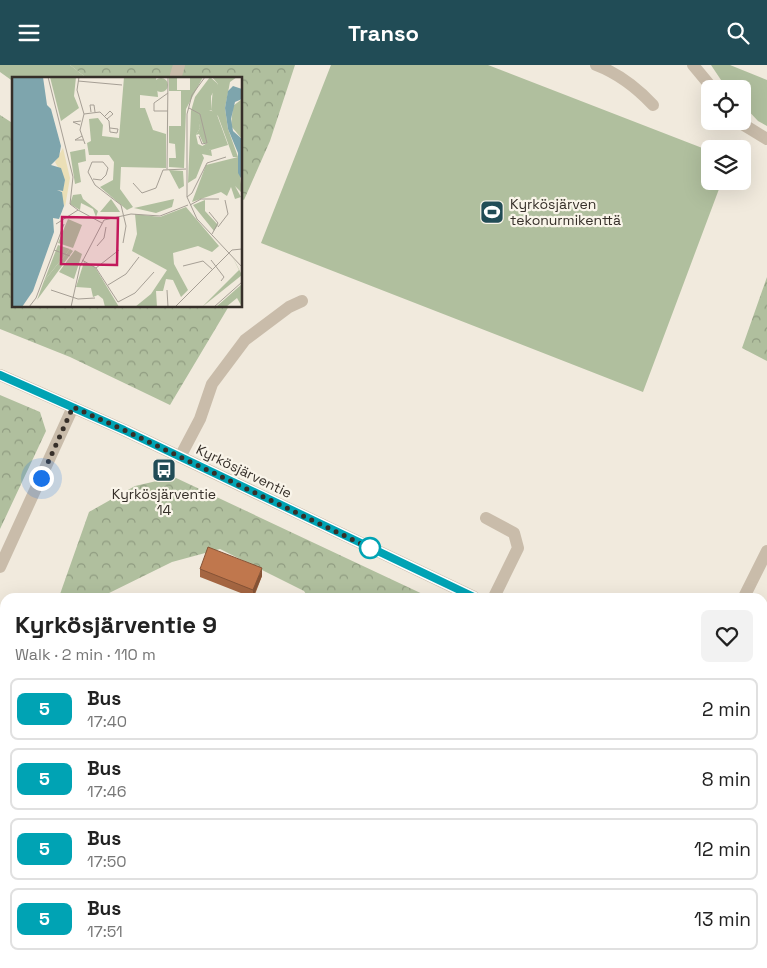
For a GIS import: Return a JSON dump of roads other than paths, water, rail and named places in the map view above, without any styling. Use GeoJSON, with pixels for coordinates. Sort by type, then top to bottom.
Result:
{"type":"FeatureCollection","features":[{"type":"Feature","properties":{"kind":"street"},"geometry":{"type":"LineString","coordinates":[[596,65],[638,89],[653,105]]}},
{"type":"Feature","properties":{"kind":"street"},"geometry":{"type":"LineString","coordinates":[[693,65],[706,80]]}},
{"type":"Feature","properties":{"kind":"street"},"geometry":{"type":"LineString","coordinates":[[751,129],[767,139]]}},
{"type":"Feature","properties":{"kind":"street"},"geometry":{"type":"LineString","coordinates":[[180,457],[200,419],[212,384],[245,340],[289,307],[302,301]]}},
{"type":"Feature","properties":{"kind":"street","name":"Kyrkösjärventie"},"geometry":{"type":"LineString","coordinates":[[0,375],[180,457],[464,593]]}},
{"type":"Feature","properties":{"kind":"street"},"geometry":{"type":"LineString","coordinates":[[0,567],[73,407]]}},
{"type":"Feature","properties":{"kind":"street"},"geometry":{"type":"LineString","coordinates":[[486,518],[514,533],[518,547],[496,593]]}},
{"type":"Feature","properties":{"kind":"street"},"geometry":{"type":"LineString","coordinates":[[746,593],[767,551]]}},
{"type":"Feature","properties":{"kind":"place","name":"Kyrkösjärven tekonurmikenttä"},"geometry":{"type":"Point","coordinates":[492,212]}},
{"type":"Feature","properties":{"kind":"place","name":"Kyrkösjärventie 14"},"geometry":{"type":"Point","coordinates":[164,470]}}]}
